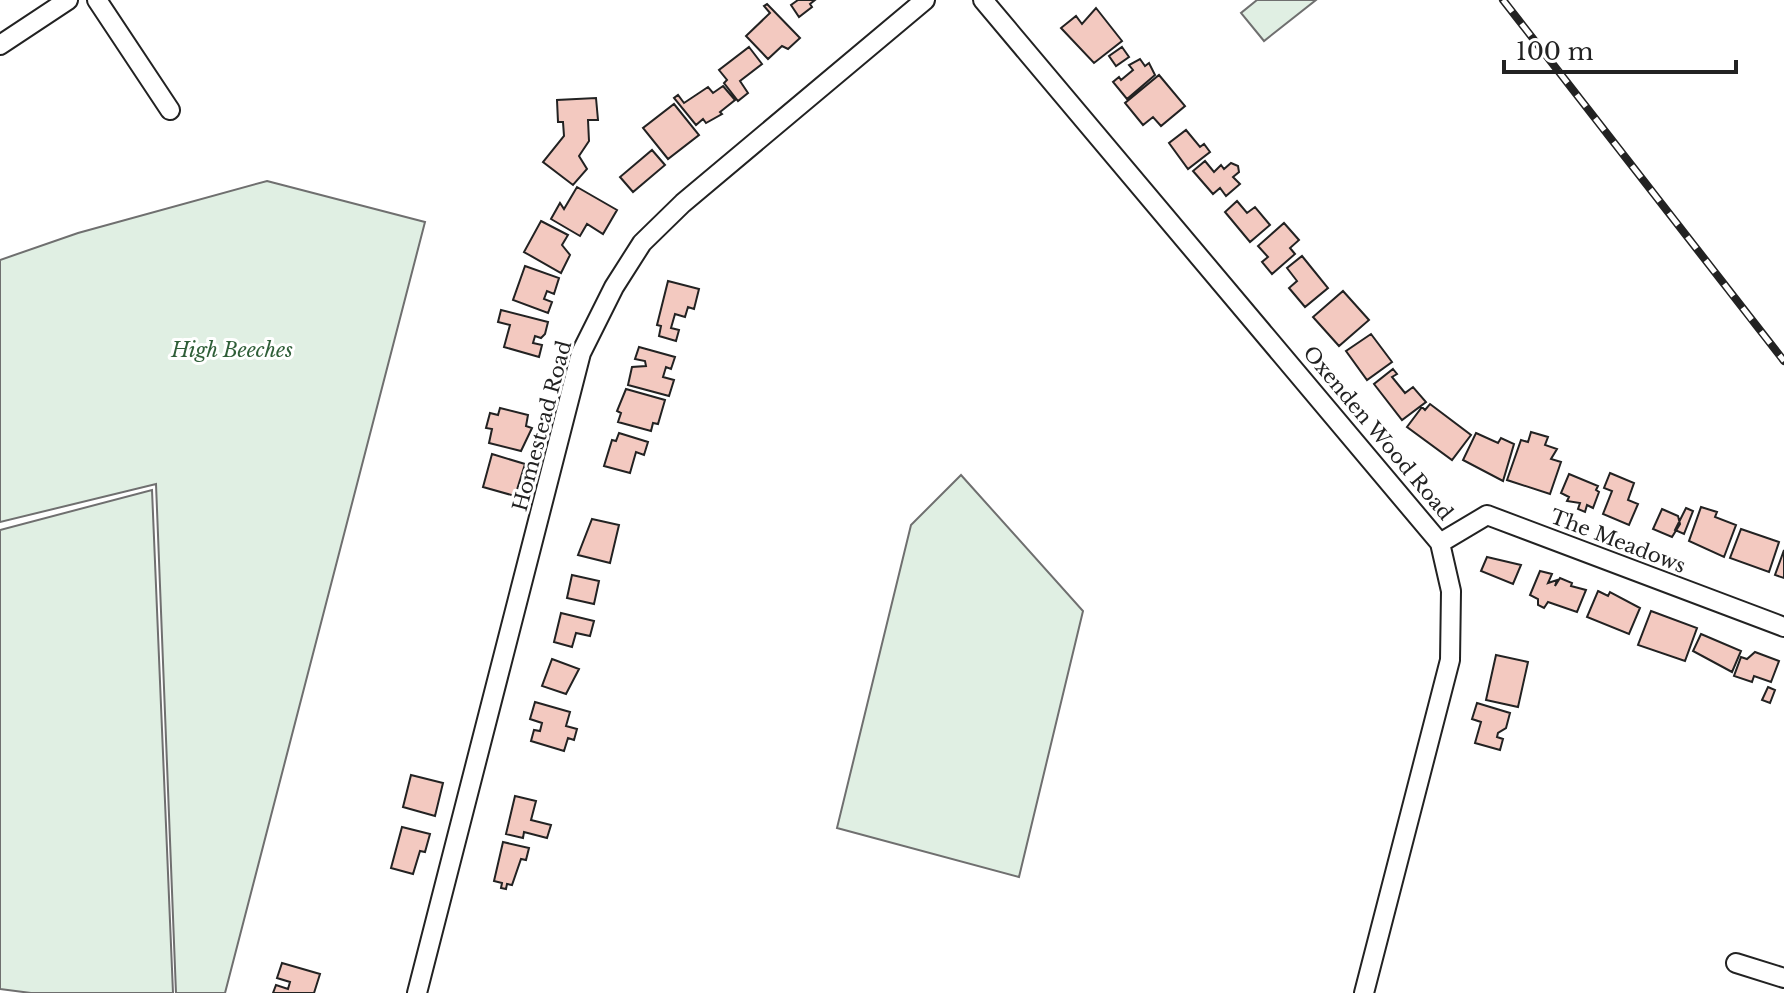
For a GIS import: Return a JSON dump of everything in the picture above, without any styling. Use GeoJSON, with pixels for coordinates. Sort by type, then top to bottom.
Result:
{"type":"FeatureCollection","features":[{"type":"Feature","properties":{"kind":"street"},"geometry":{"type":"LineString","coordinates":[[0,45],[68,0]]}},
{"type":"Feature","properties":{"kind":"street"},"geometry":{"type":"LineString","coordinates":[[97,0],[170,110]]}},
{"type":"Feature","properties":{"kind":"street","name":"Homestead Road"},"geometry":{"type":"LineString","coordinates":[[417,993],[581,353],[614,287],[642,243],[683,203],[925,0]]}},
{"type":"Feature","properties":{"kind":"street","name":"Oxenden Wood Road"},"geometry":{"type":"LineString","coordinates":[[983,0],[1413,507],[1440,543],[1451,591],[1450,660],[1364,993]]}},
{"type":"Feature","properties":{"kind":"street","name":"The Meadows"},"geometry":{"type":"LineString","coordinates":[[1440,543],[1487,515],[1784,627]]}},
{"type":"Feature","properties":{"kind":"street"},"geometry":{"type":"LineString","coordinates":[[1736,963],[1784,978]]}},
{"type":"Feature","properties":{"kind":"green space"},"geometry":{"type":"Polygon","coordinates":[[[1257,0],[1316,0],[1264,41],[1241,13],[1257,0]]]}},
{"type":"Feature","properties":{"kind":"green space","name":"High Beeches"},"geometry":{"type":"Polygon","coordinates":[[[267,181],[425,222],[225,993],[176,993],[156,484],[0,522],[0,260],[78,233],[267,181]]]}},
{"type":"Feature","properties":{"kind":"green space"},"geometry":{"type":"Polygon","coordinates":[[[961,475],[1083,611],[1019,877],[837,828],[911,525],[961,475]]]}},
{"type":"Feature","properties":{"kind":"green space"},"geometry":{"type":"Polygon","coordinates":[[[152,490],[173,993],[31,993],[0,989],[0,530],[152,490]]]}},
{"type":"Feature","properties":{"kind":"building"},"geometry":{"type":"Polygon","coordinates":[[[798,0],[815,0],[810,4],[812,7],[799,17],[791,5],[798,0]]]}},
{"type":"Feature","properties":{"kind":"building"},"geometry":{"type":"Polygon","coordinates":[[[767,4],[800,38],[788,49],[782,46],[768,59],[746,36],[770,13],[764,6],[767,4]]]}},
{"type":"Feature","properties":{"kind":"building"},"geometry":{"type":"Polygon","coordinates":[[[1096,8],[1122,41],[1094,63],[1061,28],[1076,16],[1082,24],[1096,8]]]}},
{"type":"Feature","properties":{"kind":"building"},"geometry":{"type":"Polygon","coordinates":[[[749,47],[762,64],[740,81],[748,93],[738,101],[724,83],[727,80],[719,70],[749,47]]]}},
{"type":"Feature","properties":{"kind":"building"},"geometry":{"type":"Polygon","coordinates":[[[1122,47],[1129,57],[1116,66],[1109,56],[1122,47]]]}},
{"type":"Feature","properties":{"kind":"building"},"geometry":{"type":"Polygon","coordinates":[[[1140,59],[1145,66],[1149,63],[1155,75],[1127,99],[1113,82],[1119,77],[1121,80],[1133,70],[1129,65],[1140,59]]]}},
{"type":"Feature","properties":{"kind":"building"},"geometry":{"type":"Polygon","coordinates":[[[1159,75],[1185,106],[1161,126],[1153,117],[1143,125],[1125,103],[1159,75]]]}},
{"type":"Feature","properties":{"kind":"building"},"geometry":{"type":"Polygon","coordinates":[[[723,86],[735,100],[720,112],[722,114],[706,123],[703,119],[696,125],[674,98],[678,95],[684,103],[708,87],[713,93],[723,86]]]}},
{"type":"Feature","properties":{"kind":"building"},"geometry":{"type":"Polygon","coordinates":[[[596,98],[598,120],[588,120],[589,141],[579,156],[587,169],[573,185],[543,162],[564,136],[563,122],[558,122],[557,100],[596,98]]]}},
{"type":"Feature","properties":{"kind":"building"},"geometry":{"type":"Polygon","coordinates":[[[674,104],[699,135],[668,159],[643,128],[674,104]]]}},
{"type":"Feature","properties":{"kind":"building"},"geometry":{"type":"Polygon","coordinates":[[[1186,130],[1200,147],[1204,144],[1210,152],[1188,169],[1169,143],[1186,130]]]}},
{"type":"Feature","properties":{"kind":"building"},"geometry":{"type":"Polygon","coordinates":[[[652,150],[665,165],[633,192],[620,177],[652,150]]]}},
{"type":"Feature","properties":{"kind":"building"},"geometry":{"type":"Polygon","coordinates":[[[1205,161],[1214,172],[1221,165],[1224,169],[1231,163],[1238,166],[1239,172],[1233,177],[1240,184],[1226,196],[1220,188],[1213,194],[1193,171],[1205,161]]]}},
{"type":"Feature","properties":{"kind":"building"},"geometry":{"type":"Polygon","coordinates":[[[577,187],[617,210],[603,234],[587,224],[580,236],[551,219],[560,203],[564,209],[577,187]]]}},
{"type":"Feature","properties":{"kind":"building"},"geometry":{"type":"Polygon","coordinates":[[[1237,201],[1247,213],[1255,207],[1270,225],[1250,242],[1225,212],[1237,201]]]}},
{"type":"Feature","properties":{"kind":"building"},"geometry":{"type":"Polygon","coordinates":[[[541,221],[568,235],[562,245],[570,255],[561,273],[524,252],[541,221]]]}},
{"type":"Feature","properties":{"kind":"building"},"geometry":{"type":"Polygon","coordinates":[[[1284,223],[1299,240],[1290,248],[1295,254],[1272,274],[1262,262],[1268,257],[1258,246],[1284,223]]]}},
{"type":"Feature","properties":{"kind":"building"},"geometry":{"type":"Polygon","coordinates":[[[1302,256],[1328,288],[1305,307],[1289,288],[1297,281],[1287,268],[1302,256]]]}},
{"type":"Feature","properties":{"kind":"building"},"geometry":{"type":"Polygon","coordinates":[[[525,266],[559,278],[554,294],[547,291],[544,299],[552,302],[548,313],[513,300],[525,266]]]}},
{"type":"Feature","properties":{"kind":"building"},"geometry":{"type":"Polygon","coordinates":[[[668,281],[699,289],[694,309],[688,307],[685,317],[675,314],[671,328],[679,330],[676,341],[659,336],[661,326],[657,325],[668,281]]]}},
{"type":"Feature","properties":{"kind":"building"},"geometry":{"type":"Polygon","coordinates":[[[1343,291],[1369,320],[1339,346],[1313,317],[1343,291]]]}},
{"type":"Feature","properties":{"kind":"building"},"geometry":{"type":"Polygon","coordinates":[[[501,310],[548,322],[545,334],[541,338],[535,336],[533,343],[542,345],[539,357],[504,347],[510,325],[498,322],[501,310]]]}},
{"type":"Feature","properties":{"kind":"building"},"geometry":{"type":"Polygon","coordinates":[[[1371,334],[1392,362],[1367,380],[1346,351],[1371,334]]]}},
{"type":"Feature","properties":{"kind":"building"},"geometry":{"type":"Polygon","coordinates":[[[639,347],[675,357],[671,369],[666,367],[663,377],[674,380],[669,396],[628,385],[632,367],[646,366],[645,361],[635,359],[639,347]]]}},
{"type":"Feature","properties":{"kind":"building"},"geometry":{"type":"Polygon","coordinates":[[[1393,369],[1397,374],[1392,377],[1405,393],[1413,387],[1426,402],[1402,420],[1374,384],[1393,369]]]}},
{"type":"Feature","properties":{"kind":"building"},"geometry":{"type":"Polygon","coordinates":[[[626,389],[665,400],[658,424],[653,423],[651,431],[618,422],[621,413],[617,411],[626,389]]]}},
{"type":"Feature","properties":{"kind":"building"},"geometry":{"type":"Polygon","coordinates":[[[1430,404],[1471,435],[1452,460],[1407,427],[1422,407],[1425,410],[1430,404]]]}},
{"type":"Feature","properties":{"kind":"building"},"geometry":{"type":"Polygon","coordinates":[[[500,408],[528,415],[526,426],[532,428],[521,451],[489,443],[492,429],[486,428],[490,413],[498,415],[500,408]]]}},
{"type":"Feature","properties":{"kind":"building"},"geometry":{"type":"Polygon","coordinates":[[[1531,432],[1548,437],[1545,445],[1557,449],[1551,459],[1561,462],[1550,494],[1507,480],[1521,440],[1528,442],[1531,432]]]}},
{"type":"Feature","properties":{"kind":"building"},"geometry":{"type":"Polygon","coordinates":[[[619,433],[648,442],[644,455],[636,452],[630,473],[604,466],[612,440],[616,441],[619,433]]]}},
{"type":"Feature","properties":{"kind":"building"},"geometry":{"type":"Polygon","coordinates":[[[1476,433],[1498,443],[1501,438],[1514,444],[1503,481],[1463,460],[1476,433]]]}},
{"type":"Feature","properties":{"kind":"building"},"geometry":{"type":"Polygon","coordinates":[[[492,454],[525,464],[515,496],[483,487],[492,454]]]}},
{"type":"Feature","properties":{"kind":"building"},"geometry":{"type":"Polygon","coordinates":[[[1610,473],[1634,483],[1628,500],[1638,504],[1629,525],[1603,514],[1612,491],[1604,488],[1610,473]]]}},
{"type":"Feature","properties":{"kind":"building"},"geometry":{"type":"Polygon","coordinates":[[[1569,474],[1598,486],[1593,508],[1587,505],[1585,512],[1578,509],[1580,503],[1567,501],[1569,497],[1561,493],[1569,474]]]}},
{"type":"Feature","properties":{"kind":"building"},"geometry":{"type":"Polygon","coordinates":[[[1701,507],[1717,512],[1715,517],[1736,525],[1724,557],[1689,541],[1701,507]]]}},
{"type":"Feature","properties":{"kind":"building"},"geometry":{"type":"Polygon","coordinates":[[[1686,508],[1693,511],[1684,534],[1675,530],[1686,508]]]}},
{"type":"Feature","properties":{"kind":"building"},"geometry":{"type":"Polygon","coordinates":[[[1662,509],[1678,516],[1680,524],[1672,537],[1653,529],[1662,509]]]}},
{"type":"Feature","properties":{"kind":"building"},"geometry":{"type":"Polygon","coordinates":[[[592,519],[619,525],[610,563],[578,555],[592,519]]]}},
{"type":"Feature","properties":{"kind":"building"},"geometry":{"type":"Polygon","coordinates":[[[1741,529],[1779,542],[1769,572],[1730,558],[1741,529]]]}},
{"type":"Feature","properties":{"kind":"building"},"geometry":{"type":"Polygon","coordinates":[[[1784,550],[1784,578],[1775,575],[1784,550]]]}},
{"type":"Feature","properties":{"kind":"building"},"geometry":{"type":"Polygon","coordinates":[[[1487,557],[1521,565],[1513,584],[1481,571],[1487,557]]]}},
{"type":"Feature","properties":{"kind":"building"},"geometry":{"type":"Polygon","coordinates":[[[1540,571],[1552,574],[1548,583],[1557,580],[1555,586],[1560,578],[1572,583],[1571,586],[1586,590],[1577,612],[1548,602],[1544,608],[1538,605],[1538,599],[1530,595],[1540,571]]]}},
{"type":"Feature","properties":{"kind":"building"},"geometry":{"type":"Polygon","coordinates":[[[572,575],[599,581],[594,604],[567,598],[572,575]]]}},
{"type":"Feature","properties":{"kind":"building"},"geometry":{"type":"Polygon","coordinates":[[[1598,591],[1608,596],[1610,592],[1640,608],[1629,634],[1587,617],[1598,591]]]}},
{"type":"Feature","properties":{"kind":"building"},"geometry":{"type":"Polygon","coordinates":[[[1651,611],[1697,628],[1685,661],[1638,645],[1651,611]]]}},
{"type":"Feature","properties":{"kind":"building"},"geometry":{"type":"Polygon","coordinates":[[[561,613],[594,621],[590,636],[576,633],[572,647],[554,642],[561,613]]]}},
{"type":"Feature","properties":{"kind":"building"},"geometry":{"type":"Polygon","coordinates":[[[1701,634],[1741,651],[1732,672],[1693,651],[1701,634]]]}},
{"type":"Feature","properties":{"kind":"building"},"geometry":{"type":"Polygon","coordinates":[[[1755,652],[1779,661],[1771,682],[1754,676],[1752,682],[1734,676],[1741,657],[1747,659],[1755,652]]]}},
{"type":"Feature","properties":{"kind":"building"},"geometry":{"type":"Polygon","coordinates":[[[1496,655],[1528,662],[1518,707],[1486,700],[1496,655]]]}},
{"type":"Feature","properties":{"kind":"building"},"geometry":{"type":"Polygon","coordinates":[[[552,659],[579,669],[566,694],[542,686],[552,659]]]}},
{"type":"Feature","properties":{"kind":"building"},"geometry":{"type":"Polygon","coordinates":[[[1768,687],[1775,690],[1770,703],[1762,700],[1768,687]]]}},
{"type":"Feature","properties":{"kind":"building"},"geometry":{"type":"Polygon","coordinates":[[[535,702],[570,712],[566,726],[577,729],[574,740],[568,738],[564,751],[531,741],[534,730],[540,731],[542,723],[530,719],[535,702]]]}},
{"type":"Feature","properties":{"kind":"building"},"geometry":{"type":"Polygon","coordinates":[[[1477,703],[1510,713],[1506,728],[1498,733],[1497,737],[1503,739],[1500,750],[1475,743],[1481,722],[1472,719],[1477,703]]]}},
{"type":"Feature","properties":{"kind":"building"},"geometry":{"type":"Polygon","coordinates":[[[411,775],[443,783],[435,816],[403,807],[411,775]]]}},
{"type":"Feature","properties":{"kind":"building"},"geometry":{"type":"Polygon","coordinates":[[[515,796],[536,801],[531,820],[551,825],[547,838],[524,832],[523,838],[506,834],[515,796]]]}},
{"type":"Feature","properties":{"kind":"building"},"geometry":{"type":"Polygon","coordinates":[[[402,827],[430,834],[425,852],[420,851],[413,874],[391,868],[402,827]]]}},
{"type":"Feature","properties":{"kind":"building"},"geometry":{"type":"Polygon","coordinates":[[[503,842],[529,848],[526,860],[521,859],[512,885],[507,884],[506,889],[501,888],[502,883],[494,881],[503,842]]]}},
{"type":"Feature","properties":{"kind":"building"},"geometry":{"type":"Polygon","coordinates":[[[282,963],[320,974],[314,993],[273,993],[276,985],[288,989],[290,982],[277,978],[282,963]]]}},
{"type":"Feature","properties":{"kind":"railway"},"geometry":{"type":"LineString","coordinates":[[1503,0],[1784,361]]}}]}
